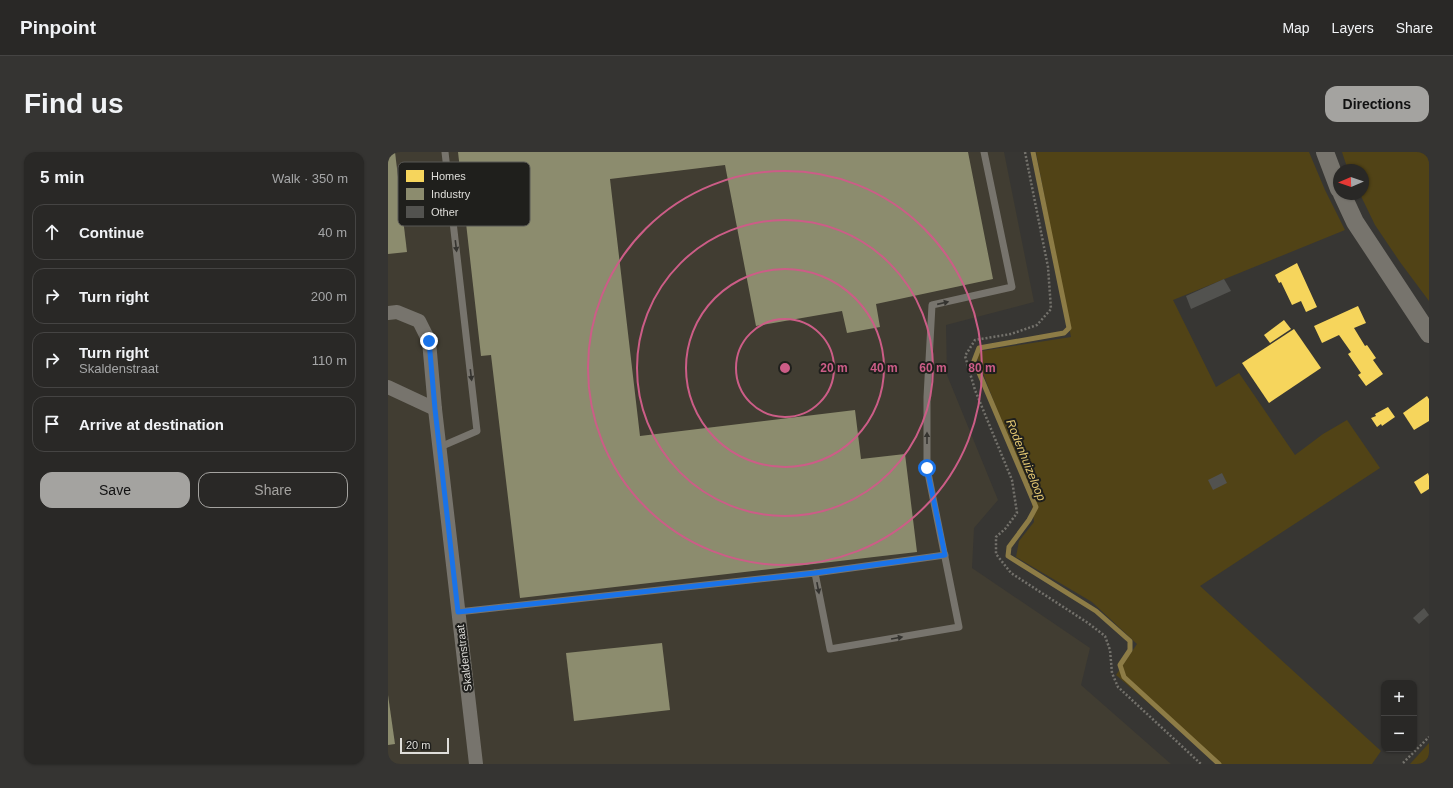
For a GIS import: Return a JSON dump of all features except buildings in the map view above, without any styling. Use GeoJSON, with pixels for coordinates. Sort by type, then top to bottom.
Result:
{"type":"FeatureCollection","features":[{"type":"Feature","properties":{"kind":"street"},"geometry":{"type":"LineString","coordinates":[[1325,152],[1333,173]]}},
{"type":"Feature","properties":{"kind":"street"},"geometry":{"type":"LineString","coordinates":[[1345,200],[1355,222],[1429,334]]}},
{"type":"Feature","properties":{"kind":"street","name":"Skaldenstraat"},"geometry":{"type":"LineString","coordinates":[[388,313],[397,312],[419,321],[429,341],[435,409],[476,764]]}},
{"type":"Feature","properties":{"kind":"street"},"geometry":{"type":"LineString","coordinates":[[388,387],[435,409]]}},
{"type":"Feature","properties":{"kind":"lane"},"geometry":{"type":"LineString","coordinates":[[445,152],[446,162]]}},
{"type":"Feature","properties":{"kind":"lane"},"geometry":{"type":"LineString","coordinates":[[815,573],[830,649],[959,627],[927,468],[927,397],[932,305],[1012,287],[984,152]]}},
{"type":"Feature","properties":{"kind":"lane"},"geometry":{"type":"LineString","coordinates":[[440,447],[477,431],[453,226]]}},
{"type":"Feature","properties":{"kind":"lane"},"geometry":{"type":"LineString","coordinates":[[458,612],[815,573],[945,555]]}},
{"type":"Feature","properties":{"kind":"path"},"geometry":{"type":"LineString","coordinates":[[1024,152],[1048,267],[1051,309],[1037,325],[1011,334],[976,340],[965,356],[975,390],[1012,480],[1017,512],[1005,529],[996,537],[996,554],[1011,573],[1088,623],[1105,636],[1110,650],[1112,673],[1118,687],[1200,764]]}},
{"type":"Feature","properties":{"kind":"path"},"geometry":{"type":"LineString","coordinates":[[1403,763],[1429,736]]}},
{"type":"Feature","properties":{"kind":"shaded area"},"geometry":{"type":"Polygon","coordinates":[[[388,152],[1004,152],[1034,302],[946,325],[947,375],[998,500],[974,528],[972,568],[1090,648],[1081,685],[1171,764],[388,764],[388,152]]]}},
{"type":"Feature","properties":{"kind":"shaded area"},"geometry":{"type":"Polygon","coordinates":[[[1036,152],[1309,152],[1325,190],[1345,230],[1173,300],[1216,387],[1239,373],[1295,455],[1323,434],[1347,420],[1380,468],[1200,586],[1381,751],[1372,764],[1219,764],[1116,675],[1137,644],[1092,602],[1016,557],[1019,541],[1034,522],[1031,495],[975,352],[1071,337],[1036,152]]]}},
{"type":"Feature","properties":{"kind":"shaded area"},"geometry":{"type":"Polygon","coordinates":[[[1342,152],[1429,152],[1429,301],[1375,225],[1363,200],[1369,200],[1369,164],[1346,164],[1342,152]]]}},
{"type":"Feature","properties":{"kind":"shaded area"},"geometry":{"type":"Polygon","coordinates":[[[1429,743],[1429,764],[1410,764],[1429,743]]]}},
{"type":"Feature","properties":{"kind":"waterway","name":"Rodenhuizeloop"},"geometry":{"type":"LineString","coordinates":[[1033,152],[1069,328],[1064,333],[979,348],[974,361],[1036,507],[1029,520],[1009,547],[1008,556],[1096,611],[1130,641],[1130,650],[1120,665],[1124,677],[1219,764]]}},
{"type":"Feature","properties":{"kind":"route"},"geometry":{"type":"LineString","coordinates":[[429,341],[435,409],[458,612],[815,573],[945,555],[927,468]]}}]}
